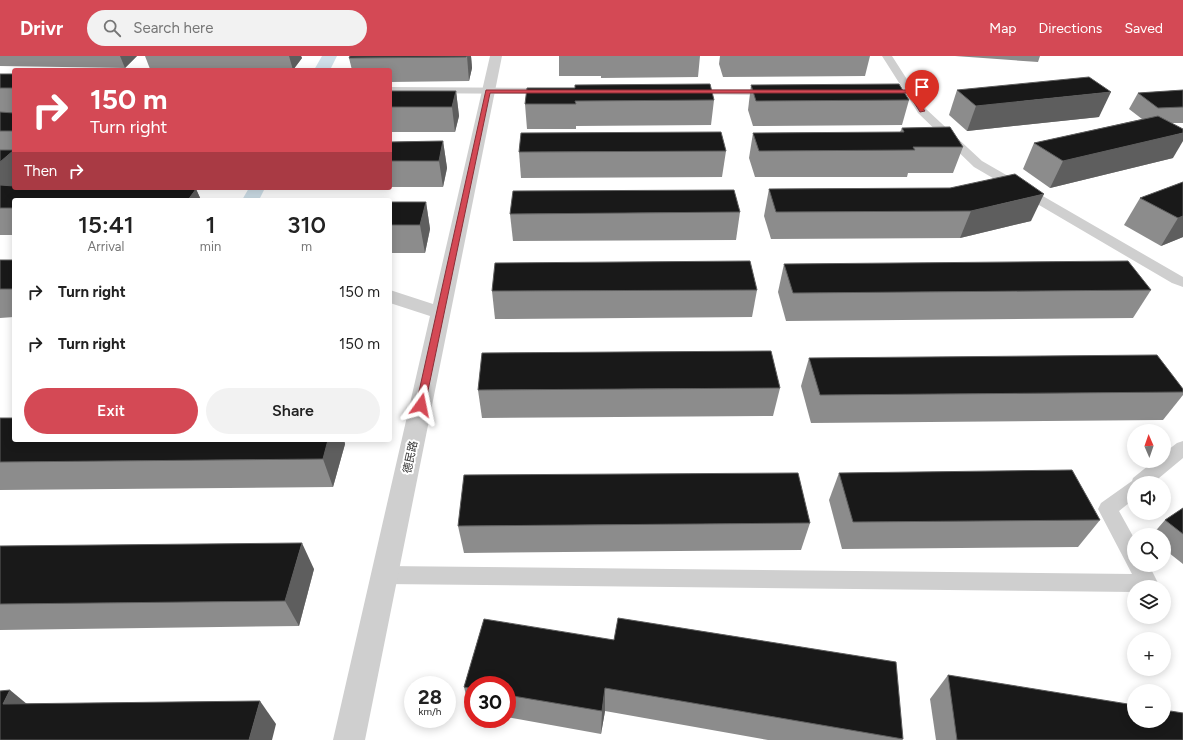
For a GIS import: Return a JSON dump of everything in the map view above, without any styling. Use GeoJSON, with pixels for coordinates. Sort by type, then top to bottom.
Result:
{"type":"FeatureCollection","features":[{"type":"Feature","properties":{"kind":"street","name":"德民路"},"geometry":{"type":"LineString","coordinates":[[349,740],[496,56]]}},
{"type":"Feature","properties":{"kind":"street"},"geometry":{"type":"LineString","coordinates":[[392,297],[440,313]]}},
{"type":"Feature","properties":{"kind":"lane"},"geometry":{"type":"LineString","coordinates":[[887,56],[922,111],[978,164],[1181,283]]}},
{"type":"Feature","properties":{"kind":"lane"},"geometry":{"type":"LineString","coordinates":[[392,90],[560,92]]}},
{"type":"Feature","properties":{"kind":"lane"},"geometry":{"type":"LineString","coordinates":[[679,92],[782,92]]}},
{"type":"Feature","properties":{"kind":"lane"},"geometry":{"type":"LineString","coordinates":[[870,92],[909,92]]}},
{"type":"Feature","properties":{"kind":"lane"},"geometry":{"type":"LineString","coordinates":[[1149,476],[1183,448]]}},
{"type":"Feature","properties":{"kind":"lane"},"geometry":{"type":"LineString","coordinates":[[1127,494],[1108,509],[1127,544]]}},
{"type":"Feature","properties":{"kind":"lane"},"geometry":{"type":"LineString","coordinates":[[384,575],[1148,583],[1142,572]]}},
{"type":"Feature","properties":{"kind":"shaded area"},"geometry":{"type":"Polygon","coordinates":[[[322,56],[337,56],[331,68],[315,68],[322,56]]]}},
{"type":"Feature","properties":{"kind":"shaded area"},"geometry":{"type":"Polygon","coordinates":[[[248,190],[264,190],[260,198],[243,198],[248,190]]]}},
{"type":"Feature","properties":{"kind":"building"},"geometry":{"type":"Polygon","coordinates":[[[350,56],[467,56],[349,58],[350,56]]]}},
{"type":"Feature","properties":{"kind":"building"},"geometry":{"type":"Polygon","coordinates":[[[0,74],[12,74],[12,88],[0,88],[0,74]]]}},
{"type":"Feature","properties":{"kind":"building"},"geometry":{"type":"Polygon","coordinates":[[[1089,77],[1111,92],[976,106],[957,90],[1089,77]]]}},
{"type":"Feature","properties":{"kind":"building"},"geometry":{"type":"Polygon","coordinates":[[[710,84],[714,100],[575,101],[576,104],[525,104],[527,88],[575,88],[575,85],[710,84]]]}},
{"type":"Feature","properties":{"kind":"building"},"geometry":{"type":"Polygon","coordinates":[[[899,84],[909,100],[756,101],[751,85],[899,84]]]}},
{"type":"Feature","properties":{"kind":"building"},"geometry":{"type":"Polygon","coordinates":[[[1183,90],[1183,107],[1158,108],[1138,93],[1183,90]]]}},
{"type":"Feature","properties":{"kind":"building"},"geometry":{"type":"Polygon","coordinates":[[[392,91],[456,91],[452,107],[392,107],[392,91]]]}},
{"type":"Feature","properties":{"kind":"building"},"geometry":{"type":"Polygon","coordinates":[[[0,112],[12,113],[12,131],[0,131],[0,112]]]}},
{"type":"Feature","properties":{"kind":"building"},"geometry":{"type":"Polygon","coordinates":[[[1158,116],[1183,129],[1183,133],[1063,161],[1034,143],[1158,116]]]}},
{"type":"Feature","properties":{"kind":"building"},"geometry":{"type":"Polygon","coordinates":[[[950,127],[963,147],[913,147],[915,150],[759,151],[753,133],[904,132],[902,128],[950,127]]]}},
{"type":"Feature","properties":{"kind":"building"},"geometry":{"type":"Polygon","coordinates":[[[721,132],[726,151],[519,152],[521,133],[721,132]]]}},
{"type":"Feature","properties":{"kind":"building"},"geometry":{"type":"Polygon","coordinates":[[[443,141],[439,161],[392,161],[392,142],[443,141]]]}},
{"type":"Feature","properties":{"kind":"building"},"geometry":{"type":"Polygon","coordinates":[[[0,150],[12,150],[12,152],[0,162],[0,150]]]}},
{"type":"Feature","properties":{"kind":"building"},"geometry":{"type":"Polygon","coordinates":[[[1015,174],[1044,194],[971,211],[776,212],[769,189],[950,188],[1015,174]]]}},
{"type":"Feature","properties":{"kind":"building"},"geometry":{"type":"Polygon","coordinates":[[[1183,182],[1183,216],[1178,218],[1140,198],[1183,182]]]}},
{"type":"Feature","properties":{"kind":"building"},"geometry":{"type":"Polygon","coordinates":[[[0,185],[12,186],[12,190],[195,190],[189,198],[12,198],[12,208],[0,208],[0,185]]]}},
{"type":"Feature","properties":{"kind":"building"},"geometry":{"type":"Polygon","coordinates":[[[734,190],[740,212],[510,214],[513,191],[734,190]]]}},
{"type":"Feature","properties":{"kind":"building"},"geometry":{"type":"Polygon","coordinates":[[[392,202],[426,202],[420,225],[392,225],[392,202]]]}},
{"type":"Feature","properties":{"kind":"building"},"geometry":{"type":"Polygon","coordinates":[[[0,260],[12,260],[12,289],[0,289],[0,260]]]}},
{"type":"Feature","properties":{"kind":"building"},"geometry":{"type":"Polygon","coordinates":[[[750,261],[757,290],[492,291],[495,263],[750,261]]]}},
{"type":"Feature","properties":{"kind":"building"},"geometry":{"type":"Polygon","coordinates":[[[1128,261],[1151,290],[793,293],[784,264],[1128,261]]]}},
{"type":"Feature","properties":{"kind":"building"},"geometry":{"type":"Polygon","coordinates":[[[771,351],[780,388],[478,390],[482,353],[771,351]]]}},
{"type":"Feature","properties":{"kind":"building"},"geometry":{"type":"Polygon","coordinates":[[[1157,355],[1183,389],[1183,392],[820,395],[809,358],[1157,355]]]}},
{"type":"Feature","properties":{"kind":"building"},"geometry":{"type":"Polygon","coordinates":[[[0,418],[12,418],[12,442],[327,442],[323,459],[0,462],[0,418]]]}},
{"type":"Feature","properties":{"kind":"building"},"geometry":{"type":"Polygon","coordinates":[[[1072,470],[1100,520],[853,522],[839,473],[1072,470]]]}},
{"type":"Feature","properties":{"kind":"building"},"geometry":{"type":"Polygon","coordinates":[[[798,473],[810,523],[458,526],[464,475],[798,473]]]}},
{"type":"Feature","properties":{"kind":"building"},"geometry":{"type":"Polygon","coordinates":[[[1183,508],[1183,534],[1165,520],[1171,520],[1171,516],[1183,508]]]}},
{"type":"Feature","properties":{"kind":"building"},"geometry":{"type":"Polygon","coordinates":[[[302,543],[285,601],[0,604],[0,546],[302,543]]]}},
{"type":"Feature","properties":{"kind":"building"},"geometry":{"type":"Polygon","coordinates":[[[618,618],[896,662],[903,739],[605,688],[602,711],[516,697],[516,676],[467,676],[484,619],[614,640],[618,618]]]}},
{"type":"Feature","properties":{"kind":"building"},"geometry":{"type":"Polygon","coordinates":[[[948,675],[1127,704],[1127,728],[1171,728],[1171,711],[1183,713],[1183,740],[957,740],[948,675]]]}},
{"type":"Feature","properties":{"kind":"building"},"geometry":{"type":"Polygon","coordinates":[[[10,690],[3,704],[260,701],[249,740],[0,740],[0,691],[10,690]]]}},
{"type":"Feature","properties":{"kind":"route"},"geometry":{"type":"LineString","coordinates":[[421,405],[488,92],[909,92],[922,111]]}}]}
